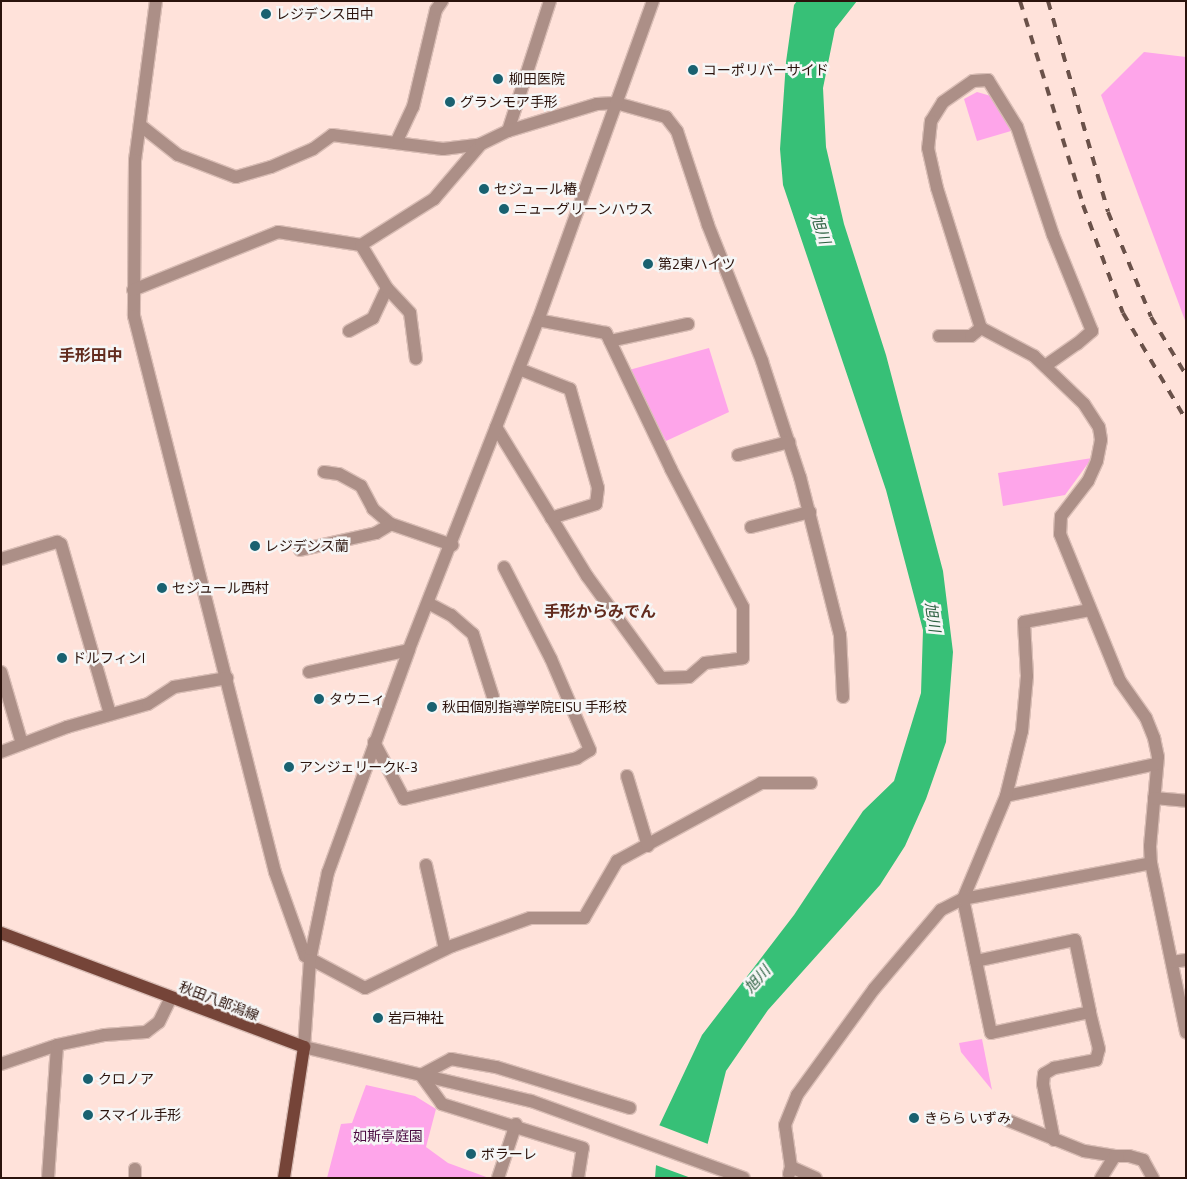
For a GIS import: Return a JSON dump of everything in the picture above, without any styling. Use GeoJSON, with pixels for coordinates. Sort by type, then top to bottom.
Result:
{"type":"FeatureCollection","features":[{"type":"Feature","properties":{"kind":"main road","name":"秋田八郎潟線"},"geometry":{"type":"LineString","coordinates":[[1,933],[304,1047]]}},
{"type":"Feature","properties":{"kind":"main road"},"geometry":{"type":"LineString","coordinates":[[284,1178],[304,1047]]}},
{"type":"Feature","properties":{"kind":"street"},"geometry":{"type":"LineString","coordinates":[[156,1],[132,203],[133,290],[139,344],[227,678],[275,872],[299,944],[310,960],[365,988],[446,949],[530,918],[584,918],[617,861],[648,846],[761,783],[812,783]]}},
{"type":"Feature","properties":{"kind":"street"},"geometry":{"type":"LineString","coordinates":[[396,143],[413,107],[436,10],[442,1]]}},
{"type":"Feature","properties":{"kind":"street"},"geometry":{"type":"LineString","coordinates":[[508,131],[550,1]]}},
{"type":"Feature","properties":{"kind":"street"},"geometry":{"type":"LineString","coordinates":[[653,1],[538,320],[452,545],[408,650],[328,872],[310,960],[304,1047],[531,1101],[742,1177]]}},
{"type":"Feature","properties":{"kind":"street"},"geometry":{"type":"LineString","coordinates":[[1045,366],[1092,331],[1053,235],[1018,128],[988,80],[974,81],[943,102],[931,121],[928,148],[937,188],[981,328],[1034,356],[1084,404],[1099,427],[1102,440],[1097,461],[1088,481],[1061,516],[1065,549],[1120,681],[1146,718],[1154,738],[1157,764],[1151,864],[1186,1032]]}},
{"type":"Feature","properties":{"kind":"street"},"geometry":{"type":"LineString","coordinates":[[140,125],[178,155],[236,177],[271,167],[313,149],[332,135],[443,150],[481,144],[508,131],[597,104],[616,103],[666,117],[677,131],[789,442],[810,512],[840,635],[843,697]]}},
{"type":"Feature","properties":{"kind":"street"},"geometry":{"type":"LineString","coordinates":[[133,290],[278,232],[361,245],[434,200],[481,144]]}},
{"type":"Feature","properties":{"kind":"street"},"geometry":{"type":"LineString","coordinates":[[361,245],[387,288],[410,313],[416,359]]}},
{"type":"Feature","properties":{"kind":"street"},"geometry":{"type":"LineString","coordinates":[[349,331],[373,318],[387,288]]}},
{"type":"Feature","properties":{"kind":"street"},"geometry":{"type":"LineString","coordinates":[[496,427],[587,576],[660,678],[689,677],[705,663],[743,658],[743,607],[671,469],[606,333],[538,320]]}},
{"type":"Feature","properties":{"kind":"street"},"geometry":{"type":"LineString","coordinates":[[610,341],[688,324]]}},
{"type":"Feature","properties":{"kind":"street"},"geometry":{"type":"LineString","coordinates":[[940,336],[970,336],[981,328]]}},
{"type":"Feature","properties":{"kind":"street"},"geometry":{"type":"LineString","coordinates":[[519,369],[570,389],[598,488],[596,504],[551,518]]}},
{"type":"Feature","properties":{"kind":"street"},"geometry":{"type":"LineString","coordinates":[[738,456],[789,442]]}},
{"type":"Feature","properties":{"kind":"street"},"geometry":{"type":"LineString","coordinates":[[324,472],[339,474],[360,486],[373,509],[391,524],[452,545]]}},
{"type":"Feature","properties":{"kind":"street"},"geometry":{"type":"LineString","coordinates":[[751,527],[810,512]]}},
{"type":"Feature","properties":{"kind":"street"},"geometry":{"type":"LineString","coordinates":[[300,550],[376,533],[391,524]]}},
{"type":"Feature","properties":{"kind":"street"},"geometry":{"type":"LineString","coordinates":[[1,559],[57,542],[61,544],[110,714]]}},
{"type":"Feature","properties":{"kind":"street"},"geometry":{"type":"LineString","coordinates":[[374,742],[404,798],[577,758],[590,750],[550,659],[504,567]]}},
{"type":"Feature","properties":{"kind":"street"},"geometry":{"type":"LineString","coordinates":[[428,603],[451,615],[473,634],[493,697]]}},
{"type":"Feature","properties":{"kind":"street"},"geometry":{"type":"LineString","coordinates":[[1090,610],[1024,622],[1022,633],[1027,676],[1022,731],[1006,796],[963,899],[992,1033],[1090,1012]]}},
{"type":"Feature","properties":{"kind":"street"},"geometry":{"type":"LineString","coordinates":[[309,672],[408,650]]}},
{"type":"Feature","properties":{"kind":"street"},"geometry":{"type":"LineString","coordinates":[[1,672],[22,744]]}},
{"type":"Feature","properties":{"kind":"street"},"geometry":{"type":"LineString","coordinates":[[1,752],[110,714],[148,704],[174,687],[227,678]]}},
{"type":"Feature","properties":{"kind":"street"},"geometry":{"type":"LineString","coordinates":[[1006,796],[1157,764]]}},
{"type":"Feature","properties":{"kind":"street"},"geometry":{"type":"LineString","coordinates":[[627,776],[648,846]]}},
{"type":"Feature","properties":{"kind":"street"},"geometry":{"type":"LineString","coordinates":[[1154,798],[1186,801]]}},
{"type":"Feature","properties":{"kind":"street"},"geometry":{"type":"LineString","coordinates":[[816,1178],[790,1170],[785,1125],[796,1095],[886,974],[941,910],[963,899],[1151,864]]}},
{"type":"Feature","properties":{"kind":"street"},"geometry":{"type":"LineString","coordinates":[[426,865],[446,949]]}},
{"type":"Feature","properties":{"kind":"street"},"geometry":{"type":"LineString","coordinates":[[976,962],[1075,940],[1099,1049],[1096,1060],[1054,1068],[1044,1074],[1043,1084],[1054,1140]]}},
{"type":"Feature","properties":{"kind":"street"},"geometry":{"type":"LineString","coordinates":[[1172,962],[1186,960]]}},
{"type":"Feature","properties":{"kind":"street"},"geometry":{"type":"LineString","coordinates":[[1,1064],[57,1045],[104,1035],[146,1032],[159,1022],[170,998]]}},
{"type":"Feature","properties":{"kind":"street"},"geometry":{"type":"LineString","coordinates":[[48,1178],[57,1045]]}},
{"type":"Feature","properties":{"kind":"street"},"geometry":{"type":"LineString","coordinates":[[421,1075],[451,1059],[496,1067],[630,1108]]}},
{"type":"Feature","properties":{"kind":"street"},"geometry":{"type":"LineString","coordinates":[[421,1075],[442,1104],[516,1124],[583,1148],[578,1178]]}},
{"type":"Feature","properties":{"kind":"street"},"geometry":{"type":"LineString","coordinates":[[1008,1120],[1084,1151],[1143,1160],[1153,1178]]}},
{"type":"Feature","properties":{"kind":"street"},"geometry":{"type":"LineString","coordinates":[[498,1178],[516,1124]]}},
{"type":"Feature","properties":{"kind":"street"},"geometry":{"type":"LineString","coordinates":[[1101,1178],[1115,1156]]}},
{"type":"Feature","properties":{"kind":"green space"},"geometry":{"type":"Polygon","coordinates":[[[1144,52],[1186,57],[1186,323],[1101,95],[1144,52]]]}},
{"type":"Feature","properties":{"kind":"green space"},"geometry":{"type":"Polygon","coordinates":[[[977,92],[991,96],[1011,131],[977,141],[964,99],[977,92]]]}},
{"type":"Feature","properties":{"kind":"green space"},"geometry":{"type":"Polygon","coordinates":[[[709,348],[729,412],[666,441],[629,370],[709,348]]]}},
{"type":"Feature","properties":{"kind":"green space"},"geometry":{"type":"Polygon","coordinates":[[[1092,458],[1065,495],[1003,506],[998,473],[1092,458]]]}},
{"type":"Feature","properties":{"kind":"green space"},"geometry":{"type":"Polygon","coordinates":[[[982,1039],[992,1090],[961,1052],[959,1043],[982,1039]]]}},
{"type":"Feature","properties":{"kind":"green space","name":"如斯亭庭園"},"geometry":{"type":"Polygon","coordinates":[[[366,1085],[415,1096],[436,1109],[426,1147],[448,1163],[489,1178],[327,1178],[341,1124],[352,1123],[366,1085]]]}},
{"type":"Feature","properties":{"kind":"water","name":"旭川"},"geometry":{"type":"Polygon","coordinates":[[[797,1],[857,1],[835,29],[823,88],[826,147],[844,224],[886,355],[943,571],[953,652],[946,742],[926,799],[905,846],[880,885],[768,1010],[726,1071],[699,1178],[655,1178],[659,1126],[702,1035],[794,915],[863,811],[894,781],[921,693],[923,630],[886,490],[783,185],[780,149],[786,62],[794,5],[797,1]]]}},
{"type":"Feature","properties":{"kind":"pier"},"geometry":{"type":"Polygon","coordinates":[[[656,1124],[708,1144],[701,1178],[691,1178],[653,1164],[656,1124]]]}},
{"type":"Feature","properties":{"kind":"railway"},"geometry":{"type":"LineString","coordinates":[[1020,1],[1083,205],[1123,313],[1186,420]]}},
{"type":"Feature","properties":{"kind":"railway"},"geometry":{"type":"LineString","coordinates":[[1048,1],[1108,212],[1151,317],[1186,375]]}},
{"type":"Feature","properties":{"kind":"place","name":"レジデンス田中"},"geometry":{"type":"Point","coordinates":[266,14]}},
{"type":"Feature","properties":{"kind":"place","name":"コーポリバーサイド"},"geometry":{"type":"Point","coordinates":[693,70]}},
{"type":"Feature","properties":{"kind":"place","name":"柳田医院"},"geometry":{"type":"Point","coordinates":[498,79]}},
{"type":"Feature","properties":{"kind":"place","name":"グランモア手形"},"geometry":{"type":"Point","coordinates":[450,102]}},
{"type":"Feature","properties":{"kind":"place","name":"セジュール椿"},"geometry":{"type":"Point","coordinates":[484,189]}},
{"type":"Feature","properties":{"kind":"place","name":"ニューグリーンハウス"},"geometry":{"type":"Point","coordinates":[504,209]}},
{"type":"Feature","properties":{"kind":"place","name":"第2東ハイツ"},"geometry":{"type":"Point","coordinates":[648,264]}},
{"type":"Feature","properties":{"kind":"place","name":"レジデンス蘭"},"geometry":{"type":"Point","coordinates":[255,546]}},
{"type":"Feature","properties":{"kind":"place","name":"セジュール西村"},"geometry":{"type":"Point","coordinates":[162,588]}},
{"type":"Feature","properties":{"kind":"place","name":"ドルフィンI"},"geometry":{"type":"Point","coordinates":[62,658]}},
{"type":"Feature","properties":{"kind":"place","name":"タウニィ"},"geometry":{"type":"Point","coordinates":[319,699]}},
{"type":"Feature","properties":{"kind":"place","name":"秋田個別指導学院EISU 手形校"},"geometry":{"type":"Point","coordinates":[432,707]}},
{"type":"Feature","properties":{"kind":"place","name":"アンジェリークK-3"},"geometry":{"type":"Point","coordinates":[289,767]}},
{"type":"Feature","properties":{"kind":"place","name":"岩戸神社"},"geometry":{"type":"Point","coordinates":[378,1018]}},
{"type":"Feature","properties":{"kind":"place","name":"クロノア"},"geometry":{"type":"Point","coordinates":[88,1079]}},
{"type":"Feature","properties":{"kind":"place","name":"スマイル手形"},"geometry":{"type":"Point","coordinates":[88,1115]}},
{"type":"Feature","properties":{"kind":"place","name":"きらら いずみ"},"geometry":{"type":"Point","coordinates":[914,1118]}},
{"type":"Feature","properties":{"kind":"place","name":"ボラーレ"},"geometry":{"type":"Point","coordinates":[471,1154]}},
{"type":"Feature","properties":{"kind":"district","name":"手形田中"},"geometry":{"type":"Point","coordinates":[91,355]}},
{"type":"Feature","properties":{"kind":"district","name":"手形からみでん"},"geometry":{"type":"Point","coordinates":[600,611]}}]}
